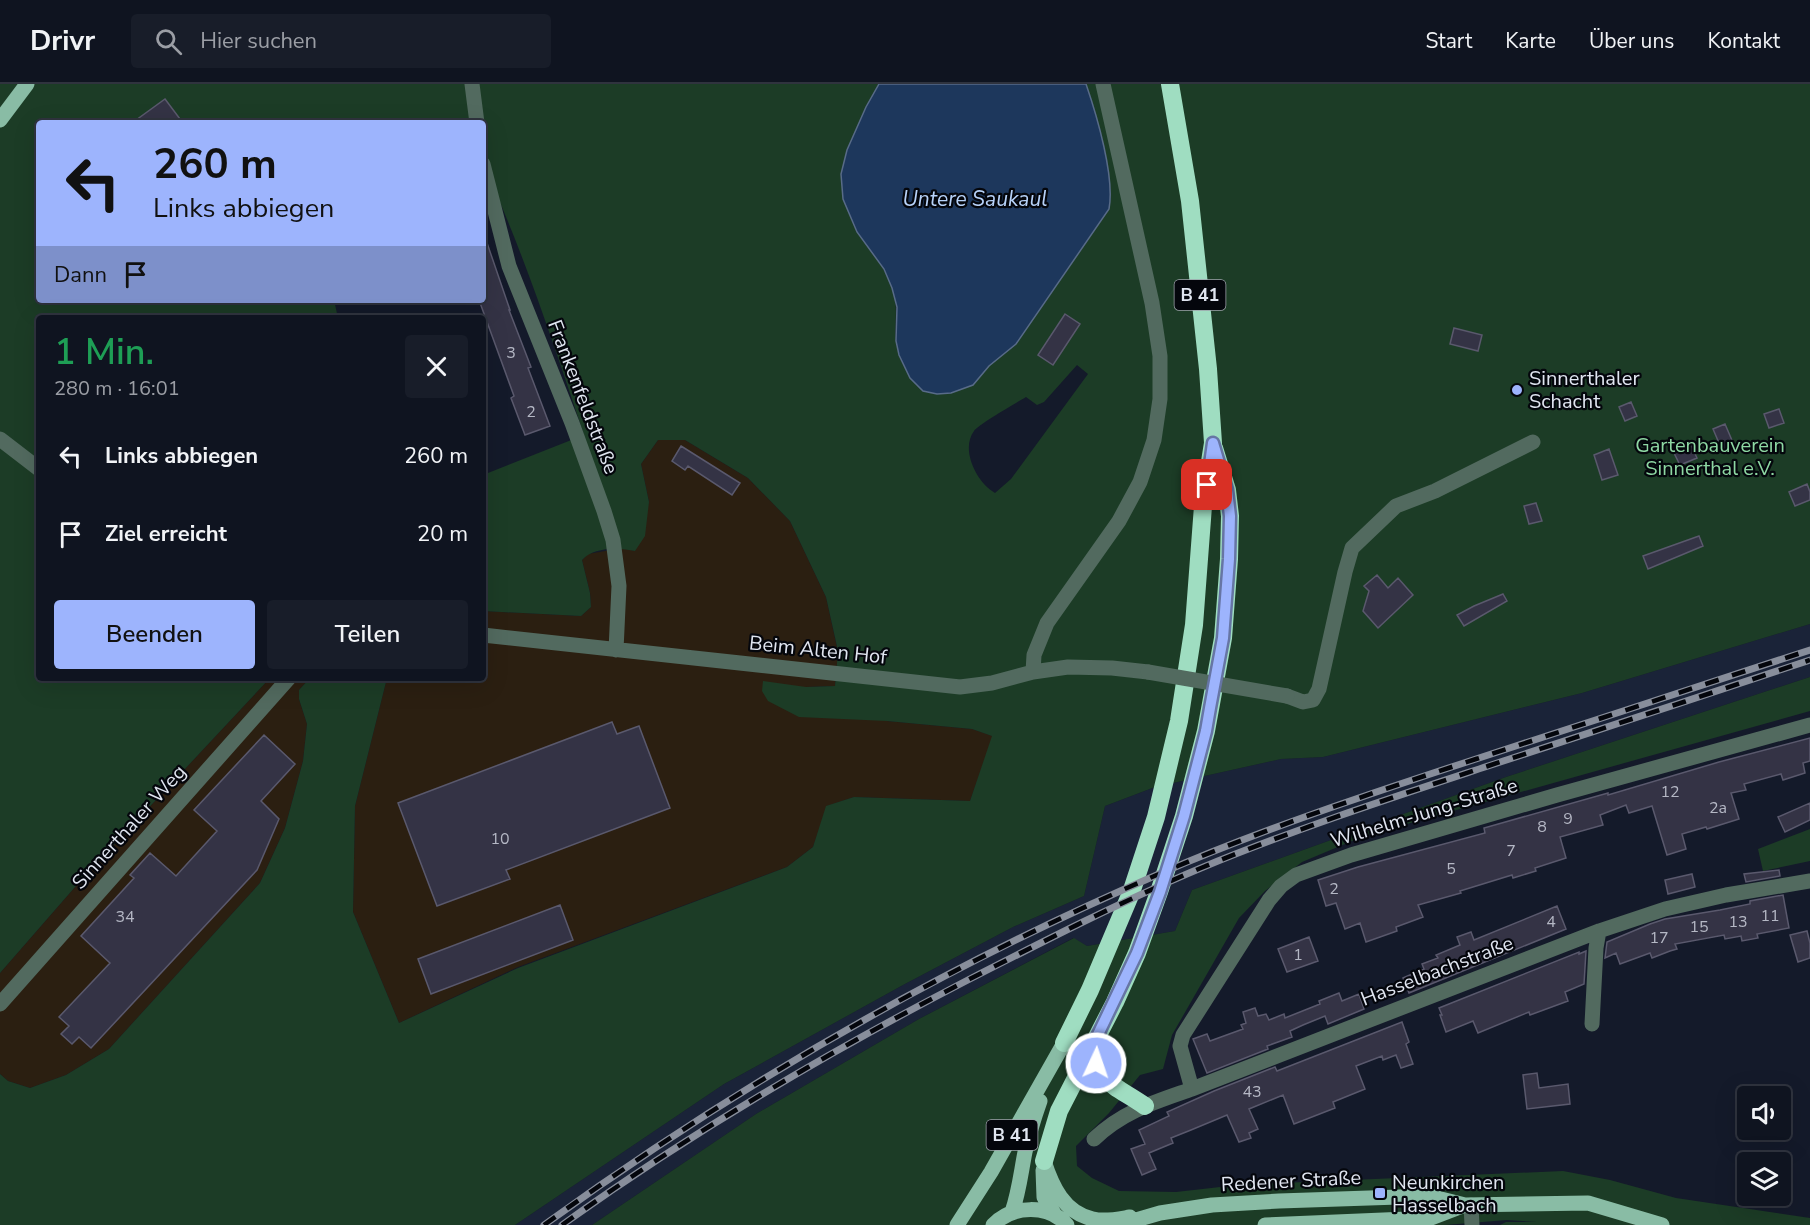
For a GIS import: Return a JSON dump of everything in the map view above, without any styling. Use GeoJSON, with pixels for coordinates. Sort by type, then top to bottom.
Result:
{"type":"FeatureCollection","features":[{"type":"Feature","properties":{"kind":"highway","name":"B 41"},"geometry":{"type":"LineString","coordinates":[[1044,1161],[1056,1121],[1137,953],[1160,892],[1184,816],[1206,731],[1223,638],[1230,516],[1227,490],[1213,443],[1208,369],[1190,201],[1170,84]]}},
{"type":"Feature","properties":{"kind":"highway","name":"B 41"},"geometry":{"type":"LineString","coordinates":[[1064,1043],[1090,990],[1131,893],[1156,817],[1179,721],[1188,668],[1198,580],[1203,506],[1213,443]]}},
{"type":"Feature","properties":{"kind":"highway"},"geometry":{"type":"LineString","coordinates":[[1093,1045],[1096,1063],[1108,1083],[1144,1106]]}},
{"type":"Feature","properties":{"kind":"highway"},"geometry":{"type":"LineString","coordinates":[[1070,1089],[1085,1083],[1108,1083]]}},
{"type":"Feature","properties":{"kind":"main road"},"geometry":{"type":"LineString","coordinates":[[0,120],[27,84]]}},
{"type":"Feature","properties":{"kind":"main road","name":"B 41"},"geometry":{"type":"LineString","coordinates":[[1061,1220],[1034,1209],[1012,1212],[1034,1118],[1064,1043]]}},
{"type":"Feature","properties":{"kind":"main road","name":"B 41"},"geometry":{"type":"LineString","coordinates":[[957,1225],[991,1173],[1064,1043]]}},
{"type":"Feature","properties":{"kind":"main road"},"geometry":{"type":"LineString","coordinates":[[1044,1161],[1058,1195],[1074,1211],[1092,1219],[1105,1220],[1160,1213]]}},
{"type":"Feature","properties":{"kind":"main road","name":"B 41"},"geometry":{"type":"LineString","coordinates":[[1044,1161],[1042,1177],[1044,1197],[1061,1220]]}},
{"type":"Feature","properties":{"kind":"main road","name":"Redener Straße"},"geometry":{"type":"LineString","coordinates":[[1119,1225],[1160,1213],[1212,1205],[1429,1196],[1468,1205],[1588,1203],[1662,1225]]}},
{"type":"Feature","properties":{"kind":"main road","name":"Redener Straße"},"geometry":{"type":"LineString","coordinates":[[1265,1225],[1431,1218],[1468,1205]]}},
{"type":"Feature","properties":{"kind":"main road"},"geometry":{"type":"LineString","coordinates":[[993,1225],[1012,1212]]}},
{"type":"Feature","properties":{"kind":"street"},"geometry":{"type":"LineString","coordinates":[[472,84],[477,120]]}},
{"type":"Feature","properties":{"kind":"street"},"geometry":{"type":"LineString","coordinates":[[1033,672],[1034,655],[1047,623],[1119,521],[1140,482],[1154,440],[1160,399],[1160,356],[1152,303],[1103,84]]}},
{"type":"Feature","properties":{"kind":"street","name":"Frankenfeldstraße"},"geometry":{"type":"LineString","coordinates":[[486,176],[509,266],[572,423],[613,540],[619,585],[616,650]]}},
{"type":"Feature","properties":{"kind":"street"},"geometry":{"type":"LineString","coordinates":[[0,439],[36,467]]}},
{"type":"Feature","properties":{"kind":"street","name":"Beim Alten Hof"},"geometry":{"type":"LineString","coordinates":[[486,635],[960,687],[992,683],[1033,672],[1068,667],[1112,668],[1287,696],[1303,702],[1313,700],[1319,690],[1345,572],[1353,548],[1395,506],[1435,491],[1533,442]]}},
{"type":"Feature","properties":{"kind":"street","name":"Sinnerthaler Weg"},"geometry":{"type":"LineString","coordinates":[[0,1004],[286,681]]}},
{"type":"Feature","properties":{"kind":"street","name":"Wilhelm-Jung-Straße"},"geometry":{"type":"LineString","coordinates":[[1192,1089],[1180,1047],[1183,1035],[1269,900],[1296,874],[1351,855],[1810,725]]}},
{"type":"Feature","properties":{"kind":"street","name":"Hasselbachstraße"},"geometry":{"type":"LineString","coordinates":[[1094,1139],[1114,1122],[1144,1106],[1599,931],[1665,909],[1726,895],[1810,881]]}},
{"type":"Feature","properties":{"kind":"street"},"geometry":{"type":"LineString","coordinates":[[1592,1024],[1599,931]]}},
{"type":"Feature","properties":{"kind":"street"},"geometry":{"type":"LineString","coordinates":[[1468,1205],[1472,1225]]}},
{"type":"Feature","properties":{"kind":"shaded area"},"geometry":{"type":"Polygon","coordinates":[[[658,440],[685,440],[748,478],[790,521],[826,597],[838,652],[835,686],[806,687],[887,721],[972,729],[993,736],[970,801],[854,797],[827,806],[813,847],[787,867],[518,967],[399,1023],[353,912],[355,806],[386,681],[486,681],[486,611],[581,616],[591,607],[582,560],[588,554],[622,548],[635,551],[649,502],[641,464],[658,440]]]}},
{"type":"Feature","properties":{"kind":"shaded area"},"geometry":{"type":"Polygon","coordinates":[[[1810,624],[1810,677],[1506,777],[1192,890],[1175,931],[1087,946],[1073,938],[919,1019],[756,1114],[592,1225],[515,1225],[724,1084],[1013,927],[1084,896],[1105,806],[1155,787],[1281,759],[1323,757],[1582,693],[1810,624]]]}},
{"type":"Feature","properties":{"kind":"shaded area"},"geometry":{"type":"Polygon","coordinates":[[[267,681],[307,681],[299,690],[299,699],[307,724],[303,761],[285,828],[260,883],[109,1049],[66,1075],[30,1088],[8,1081],[0,1074],[0,973],[82,879],[267,681]]]}},
{"type":"Feature","properties":{"kind":"green space","name":"Gartenbauverein Sinnerthal e.V."},"geometry":{"type":"Polygon","coordinates":[[[0,84],[879,84],[866,107],[857,232],[889,279],[895,301],[897,349],[905,369],[923,391],[973,385],[989,366],[1016,344],[1109,209],[1107,164],[1100,129],[1086,84],[1810,84],[1810,624],[1582,693],[1323,757],[1281,759],[1155,787],[1105,806],[1084,896],[1013,927],[724,1084],[515,1225],[0,1225],[0,1074],[8,1081],[30,1088],[66,1075],[109,1049],[260,883],[285,828],[303,761],[307,724],[299,699],[299,690],[307,681],[386,681],[355,806],[353,912],[399,1023],[518,968],[787,867],[813,847],[826,806],[854,797],[970,801],[992,736],[972,729],[887,721],[799,717],[768,701],[762,691],[763,681],[806,687],[835,686],[838,651],[826,597],[790,521],[748,478],[685,440],[658,440],[641,464],[649,502],[645,536],[635,551],[599,550],[582,560],[591,607],[581,616],[486,611],[486,474],[584,435],[532,283],[496,193],[486,194],[486,120],[36,120],[36,303],[335,303],[337,315],[36,315],[36,681],[267,681],[82,879],[0,973],[0,84]],[[1077,365],[1044,402],[1037,405],[1026,397],[974,431],[970,439],[970,456],[972,465],[982,482],[995,493],[1011,479],[1088,374],[1077,365]]]}},
{"type":"Feature","properties":{"kind":"green space"},"geometry":{"type":"Polygon","coordinates":[[[1810,677],[1810,711],[1364,836],[1302,862],[1265,891],[1239,918],[1172,1035],[1163,1069],[1140,1075],[1109,1113],[1076,1146],[1077,1166],[1092,1178],[1119,1191],[1176,1192],[1238,1185],[1563,1171],[1610,1180],[1676,1198],[1810,1218],[1810,1225],[1500,1225],[1506,1222],[1537,1222],[1507,1220],[1445,1225],[592,1225],[756,1114],[919,1019],[1074,938],[1087,946],[1175,931],[1192,890],[1506,777],[1810,677]]]}},
{"type":"Feature","properties":{"kind":"green space"},"geometry":{"type":"Polygon","coordinates":[[[1810,829],[1810,861],[1763,871],[1758,849],[1810,829]]]}},
{"type":"Feature","properties":{"kind":"water","name":"Untere Saukaul"},"geometry":{"type":"Polygon","coordinates":[[[879,84],[1086,84],[1104,146],[1109,180],[1109,209],[1016,344],[989,366],[973,385],[951,393],[937,394],[923,391],[910,378],[899,355],[896,341],[897,307],[892,288],[884,269],[857,232],[843,199],[841,174],[847,150],[879,84]]]}},
{"type":"Feature","properties":{"kind":"building"},"geometry":{"type":"Polygon","coordinates":[[[165,99],[181,120],[136,120],[165,99]]]}},
{"type":"Feature","properties":{"kind":"building"},"geometry":{"type":"Polygon","coordinates":[[[486,240],[531,367],[528,368],[550,426],[525,435],[511,398],[514,396],[480,303],[486,303],[486,240]]]}},
{"type":"Feature","properties":{"kind":"building"},"geometry":{"type":"Polygon","coordinates":[[[1065,314],[1080,324],[1053,365],[1038,355],[1065,314]]]}},
{"type":"Feature","properties":{"kind":"building"},"geometry":{"type":"Polygon","coordinates":[[[1454,328],[1482,335],[1478,351],[1450,344],[1454,328]]]}},
{"type":"Feature","properties":{"kind":"building"},"geometry":{"type":"Polygon","coordinates":[[[1631,402],[1637,416],[1625,421],[1619,407],[1631,402]]]}},
{"type":"Feature","properties":{"kind":"building"},"geometry":{"type":"Polygon","coordinates":[[[1779,409],[1784,423],[1769,428],[1764,414],[1779,409]]]}},
{"type":"Feature","properties":{"kind":"building"},"geometry":{"type":"Polygon","coordinates":[[[1725,424],[1734,445],[1722,450],[1713,429],[1725,424]]]}},
{"type":"Feature","properties":{"kind":"building"},"geometry":{"type":"Polygon","coordinates":[[[1691,445],[1697,458],[1680,465],[1674,453],[1691,445]]]}},
{"type":"Feature","properties":{"kind":"building"},"geometry":{"type":"Polygon","coordinates":[[[681,446],[740,483],[732,495],[688,466],[685,470],[672,461],[681,446]]]}},
{"type":"Feature","properties":{"kind":"building"},"geometry":{"type":"Polygon","coordinates":[[[1609,449],[1618,475],[1602,480],[1594,455],[1609,449]]]}},
{"type":"Feature","properties":{"kind":"building"},"geometry":{"type":"Polygon","coordinates":[[[1807,484],[1810,500],[1795,506],[1789,492],[1807,484]]]}},
{"type":"Feature","properties":{"kind":"building"},"geometry":{"type":"Polygon","coordinates":[[[1536,503],[1542,521],[1529,524],[1524,506],[1536,503]]]}},
{"type":"Feature","properties":{"kind":"building"},"geometry":{"type":"Polygon","coordinates":[[[1699,536],[1703,546],[1648,569],[1643,556],[1699,536]]]}},
{"type":"Feature","properties":{"kind":"building"},"geometry":{"type":"Polygon","coordinates":[[[1377,575],[1388,588],[1398,578],[1413,595],[1378,628],[1363,611],[1369,591],[1364,586],[1377,575]]]}},
{"type":"Feature","properties":{"kind":"building"},"geometry":{"type":"Polygon","coordinates":[[[1503,594],[1507,601],[1464,626],[1457,615],[1474,606],[1503,594]]]}},
{"type":"Feature","properties":{"kind":"building"},"geometry":{"type":"Polygon","coordinates":[[[612,722],[617,734],[639,726],[670,808],[506,870],[510,879],[437,906],[398,803],[612,722]]]}},
{"type":"Feature","properties":{"kind":"building"},"geometry":{"type":"Polygon","coordinates":[[[264,735],[295,764],[261,801],[279,819],[257,870],[91,1048],[79,1037],[72,1044],[61,1034],[69,1026],[59,1017],[110,963],[81,936],[134,878],[130,875],[150,853],[176,876],[217,831],[194,810],[264,735]]]}},
{"type":"Feature","properties":{"kind":"building"},"geometry":{"type":"Polygon","coordinates":[[[1810,738],[1810,761],[1803,763],[1805,773],[1783,780],[1781,774],[1744,784],[1746,790],[1731,793],[1739,819],[1682,834],[1686,849],[1667,855],[1652,806],[1629,813],[1626,805],[1600,815],[1603,825],[1560,837],[1566,858],[1535,868],[1536,871],[1513,878],[1512,875],[1418,905],[1423,917],[1396,927],[1397,931],[1366,942],[1360,923],[1345,929],[1336,903],[1326,906],[1318,880],[1485,833],[1484,828],[1810,738]]]}},
{"type":"Feature","properties":{"kind":"building"},"geometry":{"type":"Polygon","coordinates":[[[1810,803],[1810,820],[1785,832],[1778,817],[1810,803]]]}},
{"type":"Feature","properties":{"kind":"building"},"geometry":{"type":"Polygon","coordinates":[[[1779,870],[1780,876],[1746,882],[1744,874],[1779,870]]]}},
{"type":"Feature","properties":{"kind":"building"},"geometry":{"type":"Polygon","coordinates":[[[1692,874],[1695,887],[1668,894],[1665,880],[1692,874]]]}},
{"type":"Feature","properties":{"kind":"building"},"geometry":{"type":"Polygon","coordinates":[[[1783,895],[1789,928],[1757,934],[1758,938],[1742,941],[1741,936],[1725,939],[1724,935],[1675,944],[1677,949],[1652,958],[1650,953],[1620,964],[1616,953],[1605,958],[1607,942],[1650,924],[1783,895]]]}},
{"type":"Feature","properties":{"kind":"building"},"geometry":{"type":"Polygon","coordinates":[[[560,905],[573,940],[431,994],[418,959],[560,905]]]}},
{"type":"Feature","properties":{"kind":"building"},"geometry":{"type":"Polygon","coordinates":[[[1557,906],[1566,929],[1409,993],[1403,978],[1424,969],[1422,964],[1438,958],[1436,955],[1460,945],[1457,937],[1471,932],[1474,940],[1557,906]]]}},
{"type":"Feature","properties":{"kind":"building"},"geometry":{"type":"Polygon","coordinates":[[[1807,931],[1810,958],[1798,962],[1790,935],[1807,931]]]}},
{"type":"Feature","properties":{"kind":"building"},"geometry":{"type":"Polygon","coordinates":[[[1309,937],[1318,961],[1287,972],[1278,949],[1309,937]]]}},
{"type":"Feature","properties":{"kind":"building"},"geometry":{"type":"Polygon","coordinates":[[[1586,951],[1584,984],[1565,992],[1568,1001],[1530,1015],[1529,1012],[1478,1033],[1473,1021],[1446,1032],[1439,1008],[1586,951]]]}},
{"type":"Feature","properties":{"kind":"building"},"geometry":{"type":"Polygon","coordinates":[[[1339,993],[1342,1001],[1359,994],[1364,1009],[1328,1024],[1325,1016],[1290,1031],[1292,1037],[1267,1046],[1268,1049],[1207,1073],[1193,1039],[1207,1034],[1210,1041],[1243,1029],[1241,1025],[1246,1023],[1243,1012],[1255,1008],[1258,1016],[1266,1014],[1269,1020],[1284,1014],[1285,1018],[1320,1004],[1319,1001],[1339,993]]]}},
{"type":"Feature","properties":{"kind":"building"},"geometry":{"type":"Polygon","coordinates":[[[1402,1022],[1413,1064],[1401,1068],[1396,1055],[1383,1060],[1382,1056],[1356,1066],[1365,1089],[1333,1102],[1335,1108],[1294,1124],[1283,1095],[1249,1109],[1258,1129],[1249,1133],[1251,1138],[1239,1142],[1227,1115],[1171,1138],[1173,1143],[1149,1153],[1156,1169],[1142,1175],[1131,1149],[1145,1144],[1139,1130],[1169,1116],[1167,1112],[1275,1067],[1277,1071],[1402,1022]]]}},
{"type":"Feature","properties":{"kind":"building"},"geometry":{"type":"Polygon","coordinates":[[[1537,1073],[1539,1088],[1568,1084],[1570,1104],[1527,1109],[1523,1075],[1537,1073]]]}},
{"type":"Feature","properties":{"kind":"railway"},"geometry":{"type":"LineString","coordinates":[[544,1225],[690,1125],[842,1033],[920,990],[1078,910],[1237,842],[1316,813],[1810,650]]}},
{"type":"Feature","properties":{"kind":"railway"},"geometry":{"type":"LineString","coordinates":[[562,1225],[610,1191],[758,1096],[964,982],[1141,895],[1201,868],[1343,814],[1810,660]]}},
{"type":"Feature","properties":{"kind":"place","name":"Sinnerthaler Schacht"},"geometry":{"type":"Point","coordinates":[1517,390]}},
{"type":"Feature","properties":{"kind":"place","name":"Neunkirchen Hasselbach"},"geometry":{"type":"Point","coordinates":[1380,1193]}},
{"type":"Feature","properties":{"kind":"route"},"geometry":{"type":"LineString","coordinates":[[1096,1063],[1093,1045],[1137,953],[1160,892],[1184,816],[1206,731],[1223,638],[1229,559],[1230,516],[1227,490],[1213,443],[1207,485]]}}]}
